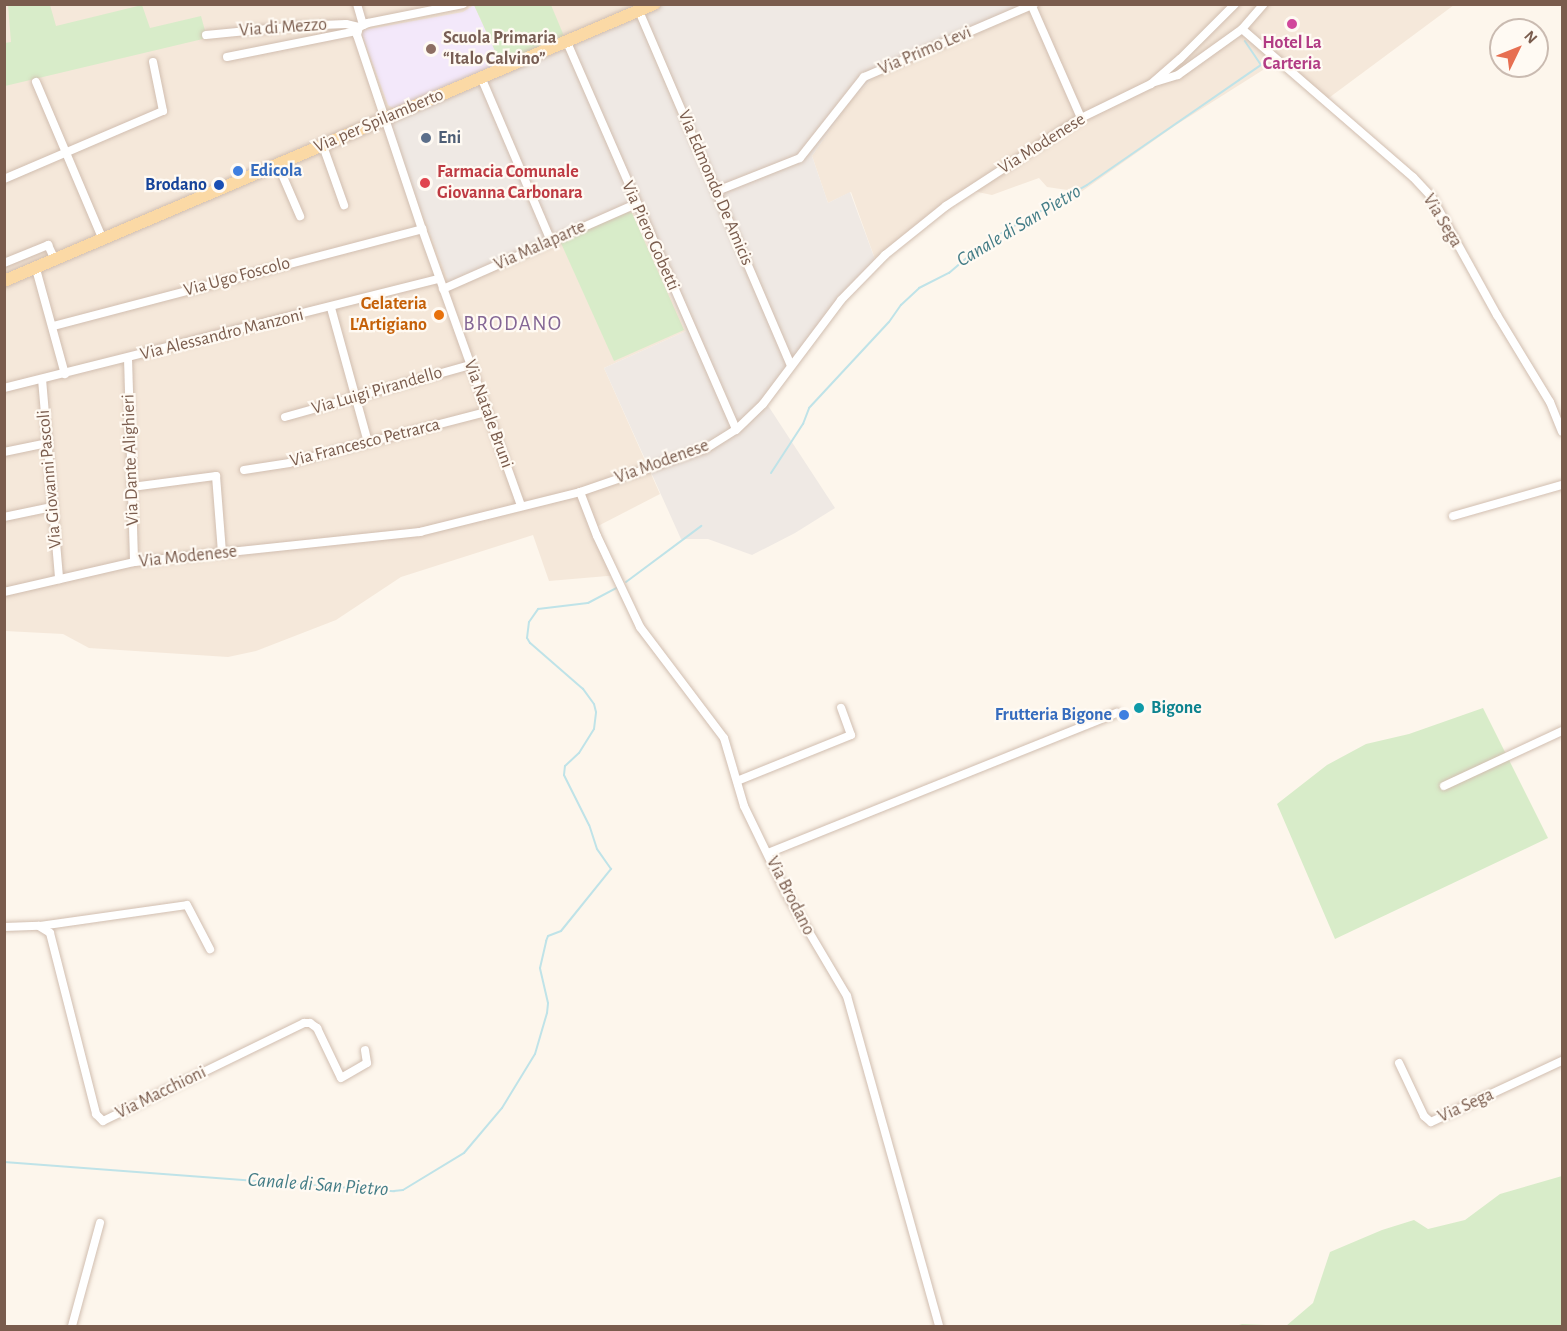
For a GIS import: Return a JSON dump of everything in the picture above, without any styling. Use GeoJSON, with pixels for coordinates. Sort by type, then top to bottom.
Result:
{"type":"FeatureCollection","features":[{"type":"Feature","properties":{"kind":"main road","name":"Via per Spilamberto"},"geometry":{"type":"LineString","coordinates":[[4,281],[654,4]]}},
{"type":"Feature","properties":{"kind":"street","name":"Via Natale Bruni"},"geometry":{"type":"LineString","coordinates":[[357,4],[360,28],[385,119],[520,506]]}},
{"type":"Feature","properties":{"kind":"street"},"geometry":{"type":"LineString","coordinates":[[226,57],[463,4]]}},
{"type":"Feature","properties":{"kind":"street","name":"Via Modenese"},"geometry":{"type":"LineString","coordinates":[[4,592],[134,562],[420,532],[580,492],[705,449],[736,430],[763,404],[841,300],[885,255],[946,206],[1082,118],[1151,84],[1180,59],[1235,4]]}},
{"type":"Feature","properties":{"kind":"street"},"geometry":{"type":"LineString","coordinates":[[1151,84],[1178,75],[1242,29],[1264,4]]}},
{"type":"Feature","properties":{"kind":"street"},"geometry":{"type":"LineString","coordinates":[[1032,5],[1082,118]]}},
{"type":"Feature","properties":{"kind":"street","name":"Via Primo Levi"},"geometry":{"type":"LineString","coordinates":[[717,191],[800,158],[864,78],[1032,5]]}},
{"type":"Feature","properties":{"kind":"street","name":"Via Edmondo De Amicis"},"geometry":{"type":"LineString","coordinates":[[639,11],[791,364]]}},
{"type":"Feature","properties":{"kind":"street","name":"Via di Mezzo"},"geometry":{"type":"LineString","coordinates":[[206,35],[297,26],[346,24],[360,28]]}},
{"type":"Feature","properties":{"kind":"street","name":"Via Sega"},"geometry":{"type":"LineString","coordinates":[[1242,29],[1413,177],[1431,196],[1497,315],[1550,402],[1563,432]]}},
{"type":"Feature","properties":{"kind":"street","name":"Via Piero Gobetti"},"geometry":{"type":"LineString","coordinates":[[566,40],[736,430]]}},
{"type":"Feature","properties":{"kind":"street"},"geometry":{"type":"LineString","coordinates":[[4,179],[163,111],[153,62]]}},
{"type":"Feature","properties":{"kind":"street"},"geometry":{"type":"LineString","coordinates":[[481,77],[551,241]]}},
{"type":"Feature","properties":{"kind":"street"},"geometry":{"type":"LineString","coordinates":[[36,82],[102,240]]}},
{"type":"Feature","properties":{"kind":"street"},"geometry":{"type":"LineString","coordinates":[[323,146],[344,205]]}},
{"type":"Feature","properties":{"kind":"street"},"geometry":{"type":"LineString","coordinates":[[278,165],[300,216]]}},
{"type":"Feature","properties":{"kind":"street","name":"Via Malaparte"},"geometry":{"type":"LineString","coordinates":[[443,289],[636,204]]}},
{"type":"Feature","properties":{"kind":"street","name":"Via Ugo Foscolo"},"geometry":{"type":"LineString","coordinates":[[53,326],[422,229]]}},
{"type":"Feature","properties":{"kind":"street"},"geometry":{"type":"LineString","coordinates":[[4,263],[48,245],[55,260]]}},
{"type":"Feature","properties":{"kind":"street"},"geometry":{"type":"LineString","coordinates":[[36,269],[65,374]]}},
{"type":"Feature","properties":{"kind":"street","name":"Via Alessandro Manzoni"},"geometry":{"type":"LineString","coordinates":[[4,388],[332,308],[440,279]]}},
{"type":"Feature","properties":{"kind":"street"},"geometry":{"type":"LineString","coordinates":[[332,308],[368,441]]}},
{"type":"Feature","properties":{"kind":"street","name":"Via Dante Alighieri"},"geometry":{"type":"LineString","coordinates":[[128,358],[134,562]]}},
{"type":"Feature","properties":{"kind":"street","name":"Via Luigi Pirandello"},"geometry":{"type":"LineString","coordinates":[[285,417],[470,365]]}},
{"type":"Feature","properties":{"kind":"street","name":"Via Giovanni Pascoli"},"geometry":{"type":"LineString","coordinates":[[42,379],[59,579]]}},
{"type":"Feature","properties":{"kind":"street","name":"Via Francesco Petrarca"},"geometry":{"type":"LineString","coordinates":[[244,470],[289,463],[486,412]]}},
{"type":"Feature","properties":{"kind":"street"},"geometry":{"type":"LineString","coordinates":[[4,452],[48,443]]}},
{"type":"Feature","properties":{"kind":"street"},"geometry":{"type":"LineString","coordinates":[[132,487],[216,476],[222,553]]}},
{"type":"Feature","properties":{"kind":"street"},"geometry":{"type":"LineString","coordinates":[[1454,516],[1563,485]]}},
{"type":"Feature","properties":{"kind":"street","name":"Via Brodano"},"geometry":{"type":"LineString","coordinates":[[580,492],[640,627],[724,738],[744,806],[808,934],[834,971],[847,996],[939,1326]]}},
{"type":"Feature","properties":{"kind":"street"},"geometry":{"type":"LineString","coordinates":[[4,517],[52,507]]}},
{"type":"Feature","properties":{"kind":"street"},"geometry":{"type":"LineString","coordinates":[[737,781],[851,735],[841,708]]}},
{"type":"Feature","properties":{"kind":"street"},"geometry":{"type":"LineString","coordinates":[[768,853],[1117,713]]}},
{"type":"Feature","properties":{"kind":"street"},"geometry":{"type":"LineString","coordinates":[[1444,786],[1563,731]]}},
{"type":"Feature","properties":{"kind":"street"},"geometry":{"type":"LineString","coordinates":[[4,927],[39,926],[187,905],[210,949]]}},
{"type":"Feature","properties":{"kind":"street","name":"Via Macchioni"},"geometry":{"type":"LineString","coordinates":[[39,926],[47,930],[52,937],[96,1114],[103,1121],[304,1023],[310,1023],[317,1028],[341,1078],[367,1063],[365,1050]]}},
{"type":"Feature","properties":{"kind":"street","name":"Via Sega"},"geometry":{"type":"LineString","coordinates":[[1399,1063],[1424,1116],[1431,1122],[1563,1061]]}},
{"type":"Feature","properties":{"kind":"street"},"geometry":{"type":"LineString","coordinates":[[72,1326],[100,1223]]}},
{"type":"Feature","properties":{"kind":"shaded area"},"geometry":{"type":"Polygon","coordinates":[[[4,5],[643,5],[632,209],[686,331],[604,368],[660,494],[598,526],[619,575],[549,581],[533,535],[401,577],[336,620],[256,651],[228,657],[89,648],[63,634],[5,631],[4,5]]]}},
{"type":"Feature","properties":{"kind":"shaded area","name":"Scuola Primaria “Italo Calvino”"},"geometry":{"type":"Polygon","coordinates":[[[474,5],[501,64],[395,109],[388,105],[362,34],[364,30],[463,12],[474,5]]]}},
{"type":"Feature","properties":{"kind":"shaded area"},"geometry":{"type":"Polygon","coordinates":[[[643,5],[1021,5],[878,73],[850,101],[812,156],[828,203],[850,192],[876,262],[765,401],[835,508],[795,533],[752,555],[708,539],[681,539],[604,368],[686,331],[633,209],[451,289],[386,118],[643,5]]]}},
{"type":"Feature","properties":{"kind":"shaded area"},"geometry":{"type":"Polygon","coordinates":[[[1021,5],[1454,5],[1326,100],[1277,61],[1176,125],[1081,192],[1047,187],[1039,178],[992,195],[973,191],[876,262],[851,192],[828,203],[812,156],[850,101],[878,73],[1021,5]]]}},
{"type":"Feature","properties":{"kind":"green space"},"geometry":{"type":"Polygon","coordinates":[[[8,5],[50,5],[56,26],[142,5],[150,28],[201,16],[207,38],[5,86],[5,43],[11,42],[8,5]]]}},
{"type":"Feature","properties":{"kind":"green space"},"geometry":{"type":"Polygon","coordinates":[[[474,5],[551,5],[564,36],[501,64],[474,5]]]}},
{"type":"Feature","properties":{"kind":"green space"},"geometry":{"type":"Polygon","coordinates":[[[629,212],[632,213],[684,330],[614,361],[560,241],[629,212]]]}},
{"type":"Feature","properties":{"kind":"green space"},"geometry":{"type":"Polygon","coordinates":[[[1483,708],[1548,838],[1335,939],[1277,804],[1327,765],[1366,744],[1409,734],[1483,708]]]}},
{"type":"Feature","properties":{"kind":"green space"},"geometry":{"type":"Polygon","coordinates":[[[1562,1176],[1562,1326],[1286,1326],[1313,1303],[1330,1252],[1382,1230],[1414,1220],[1428,1229],[1465,1220],[1500,1194],[1562,1176]]]}},
{"type":"Feature","properties":{"kind":"green space"},"geometry":{"type":"Polygon","coordinates":[[[1242,1324],[1286,1326],[1236,1326],[1242,1324]]]}},
{"type":"Feature","properties":{"kind":"waterway","name":"Canale di San Pietro"},"geometry":{"type":"LineString","coordinates":[[771,473],[803,424],[809,408],[919,288],[949,273],[984,243],[1087,185],[1261,65],[1245,41]]}},
{"type":"Feature","properties":{"kind":"waterway","name":"Canale di San Pietro"},"geometry":{"type":"LineString","coordinates":[[626,582],[701,526]]}},
{"type":"Feature","properties":{"kind":"waterway","name":"Canale di San Pietro"},"geometry":{"type":"LineString","coordinates":[[4,1162],[394,1191],[403,1190],[464,1153],[502,1108],[535,1054],[547,1013],[548,1003],[540,968],[548,936],[561,931],[611,869],[597,849],[589,825],[564,775],[565,766],[579,753],[594,729],[596,712],[594,704],[583,689],[530,643],[527,638],[529,622],[538,609],[588,603],[618,587]]}},
{"type":"Feature","properties":{"kind":"place","name":"Hotel La Carteria"},"geometry":{"type":"Point","coordinates":[1292,24]}},
{"type":"Feature","properties":{"kind":"place","name":"Scuola Primaria “Italo Calvino”"},"geometry":{"type":"Point","coordinates":[431,49]}},
{"type":"Feature","properties":{"kind":"place","name":"Eni"},"geometry":{"type":"Point","coordinates":[426,138]}},
{"type":"Feature","properties":{"kind":"place","name":"Edicola"},"geometry":{"type":"Point","coordinates":[238,171]}},
{"type":"Feature","properties":{"kind":"place","name":"Farmacia Comunale Giovanna Carbonara"},"geometry":{"type":"Point","coordinates":[425,183]}},
{"type":"Feature","properties":{"kind":"place","name":"Brodano"},"geometry":{"type":"Point","coordinates":[219,185]}},
{"type":"Feature","properties":{"kind":"place","name":"Gelateria L'Artigiano"},"geometry":{"type":"Point","coordinates":[439,315]}},
{"type":"Feature","properties":{"kind":"place","name":"Bigone"},"geometry":{"type":"Point","coordinates":[1139,708]}},
{"type":"Feature","properties":{"kind":"place","name":"Frutteria Bigone"},"geometry":{"type":"Point","coordinates":[1124,715]}},
{"type":"Feature","properties":{"kind":"district","name":"BRODANO"},"geometry":{"type":"Point","coordinates":[513,324]}}]}
